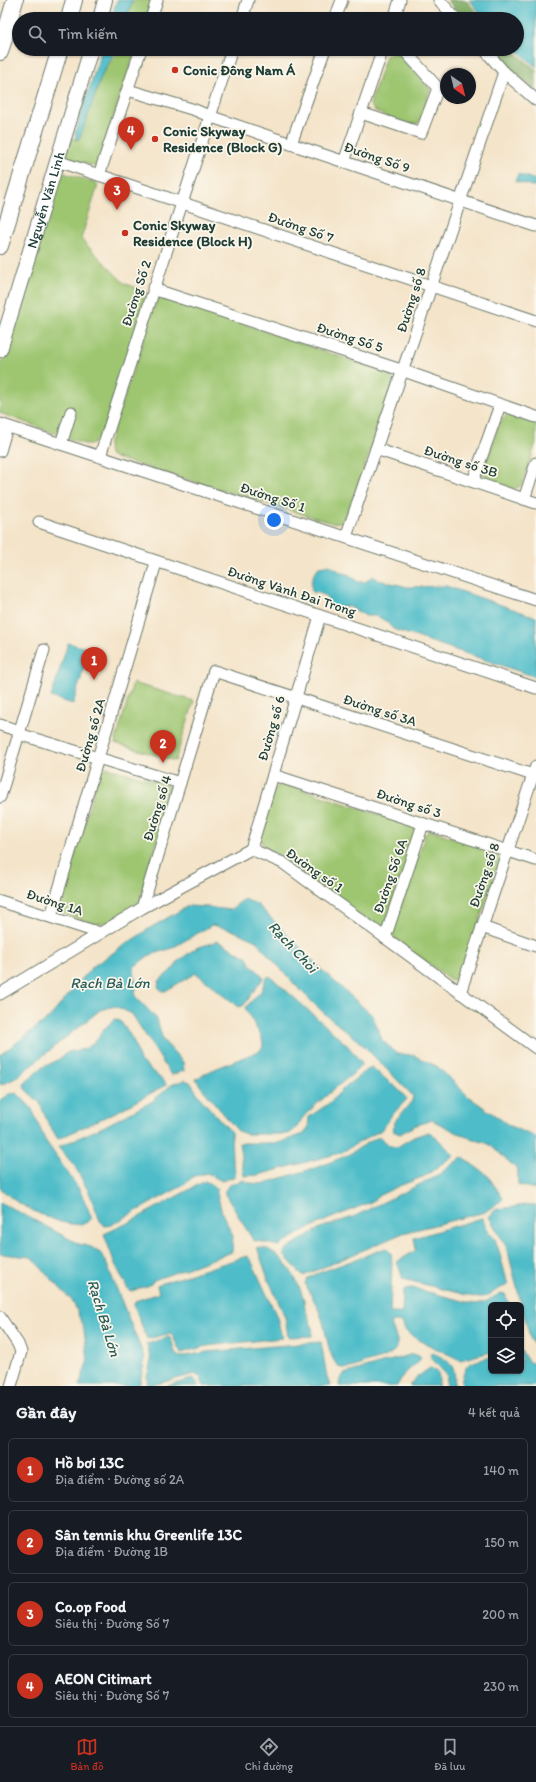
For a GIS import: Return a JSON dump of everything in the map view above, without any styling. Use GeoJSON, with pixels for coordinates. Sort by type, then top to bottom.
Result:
{"type":"FeatureCollection","features":[{"type":"Feature","properties":{"kind":"highway"},"geometry":{"type":"LineString","coordinates":[[0,52],[15,0]]}},
{"type":"Feature","properties":{"kind":"highway"},"geometry":{"type":"LineString","coordinates":[[71,12],[74,0]]}},
{"type":"Feature","properties":{"kind":"highway"},"geometry":{"type":"LineString","coordinates":[[0,246],[58,56]]}},
{"type":"Feature","properties":{"kind":"main road"},"geometry":{"type":"LineString","coordinates":[[102,12],[105,0]]}},
{"type":"Feature","properties":{"kind":"main road","name":"Nguyễn Văn Linh"},"geometry":{"type":"LineString","coordinates":[[0,350],[89,56]]}},
{"type":"Feature","properties":{"kind":"street"},"geometry":{"type":"LineString","coordinates":[[153,12],[157,0]]}},
{"type":"Feature","properties":{"kind":"street"},"geometry":{"type":"LineString","coordinates":[[244,12],[248,0]]}},
{"type":"Feature","properties":{"kind":"street"},"geometry":{"type":"LineString","coordinates":[[338,12],[342,0]]}},
{"type":"Feature","properties":{"kind":"street"},"geometry":{"type":"LineString","coordinates":[[396,12],[400,0]]}},
{"type":"Feature","properties":{"kind":"street"},"geometry":{"type":"LineString","coordinates":[[439,0],[450,12]]}},
{"type":"Feature","properties":{"kind":"street"},"geometry":{"type":"LineString","coordinates":[[99,175],[139,56]]}},
{"type":"Feature","properties":{"kind":"street","name":"Đường Số 2"},"geometry":{"type":"LineString","coordinates":[[100,456],[181,202],[230,56]]}},
{"type":"Feature","properties":{"kind":"street"},"geometry":{"type":"LineString","coordinates":[[291,144],[322,56]]}},
{"type":"Feature","properties":{"kind":"street"},"geometry":{"type":"LineString","coordinates":[[344,162],[381,56]]}},
{"type":"Feature","properties":{"kind":"street"},"geometry":{"type":"LineString","coordinates":[[361,113],[421,133],[438,88],[409,56]]}},
{"type":"Feature","properties":{"kind":"street"},"geometry":{"type":"LineString","coordinates":[[490,56],[504,72],[536,100]]}},
{"type":"Feature","properties":{"kind":"street","name":"Đường số 8"},"geometry":{"type":"LineString","coordinates":[[346,537],[404,371],[431,286],[504,72]]}},
{"type":"Feature","properties":{"kind":"street","name":"Đường Số 9"},"geometry":{"type":"LineString","coordinates":[[128,90],[195,110],[460,201],[535,223]]}},
{"type":"Feature","properties":{"kind":"street","name":"Đường Số 7"},"geometry":{"type":"LineString","coordinates":[[57,161],[536,321]]}},
{"type":"Feature","properties":{"kind":"street","name":"Đường Số 5"},"geometry":{"type":"LineString","coordinates":[[153,289],[404,371],[536,417]]}},
{"type":"Feature","properties":{"kind":"street"},"geometry":{"type":"LineString","coordinates":[[473,481],[500,405]]}},
{"type":"Feature","properties":{"kind":"street"},"geometry":{"type":"LineString","coordinates":[[61,444],[71,412]]}},
{"type":"Feature","properties":{"kind":"street"},"geometry":{"type":"LineString","coordinates":[[0,451],[4,425]]}},
{"type":"Feature","properties":{"kind":"street","name":"Đường Số 1"},"geometry":{"type":"LineString","coordinates":[[4,425],[536,600]]}},
{"type":"Feature","properties":{"kind":"street","name":"Đường số 3B"},"geometry":{"type":"LineString","coordinates":[[376,449],[536,503]]}},
{"type":"Feature","properties":{"kind":"street"},"geometry":{"type":"LineString","coordinates":[[524,499],[536,463]]}},
{"type":"Feature","properties":{"kind":"street","name":"Đường Vành Đai Trong"},"geometry":{"type":"LineString","coordinates":[[38,522],[156,563],[536,688]]}},
{"type":"Feature","properties":{"kind":"street","name":"Đường số 2A"},"geometry":{"type":"LineString","coordinates":[[51,916],[99,759],[156,563]]}},
{"type":"Feature","properties":{"kind":"street","name":"Đường số 6"},"geometry":{"type":"LineString","coordinates":[[251,849],[320,616]]}},
{"type":"Feature","properties":{"kind":"street"},"geometry":{"type":"LineString","coordinates":[[0,797],[44,650]]}},
{"type":"Feature","properties":{"kind":"street","name":"Đường số 3A"},"geometry":{"type":"LineString","coordinates":[[214,671],[295,698],[535,773]]}},
{"type":"Feature","properties":{"kind":"street","name":"Đường số 4"},"geometry":{"type":"LineString","coordinates":[[142,908],[214,671]]}},
{"type":"Feature","properties":{"kind":"street"},"geometry":{"type":"LineString","coordinates":[[0,725],[19,733],[99,759],[180,783]]}},
{"type":"Feature","properties":{"kind":"street","name":"Đường số 8"},"geometry":{"type":"LineString","coordinates":[[460,993],[535,773]]}},
{"type":"Feature","properties":{"kind":"street","name":"Đường số 3"},"geometry":{"type":"LineString","coordinates":[[273,775],[536,860]]}},
{"type":"Feature","properties":{"kind":"street","name":"Đường Số 6A"},"geometry":{"type":"LineString","coordinates":[[385,938],[424,824]]}},
{"type":"Feature","properties":{"kind":"street"},"geometry":{"type":"LineString","coordinates":[[0,994],[100,932],[251,849]]}},
{"type":"Feature","properties":{"kind":"street","name":"Đường số 1"},"geometry":{"type":"LineString","coordinates":[[251,849],[283,863],[536,1048]]}},
{"type":"Feature","properties":{"kind":"street","name":"Đường 1A"},"geometry":{"type":"LineString","coordinates":[[0,901],[100,932]]}},
{"type":"Feature","properties":{"kind":"street"},"geometry":{"type":"LineString","coordinates":[[482,927],[536,946]]}},
{"type":"Feature","properties":{"kind":"street"},"geometry":{"type":"LineString","coordinates":[[0,1317],[18,1344],[21,1352],[12,1386]]}},
{"type":"Feature","properties":{"kind":"green space"},"geometry":{"type":"Polygon","coordinates":[[[133,0],[152,0],[148,12],[129,12],[133,0]]]}},
{"type":"Feature","properties":{"kind":"green space"},"geometry":{"type":"Polygon","coordinates":[[[447,0],[466,0],[476,12],[458,12],[447,0]]]}},
{"type":"Feature","properties":{"kind":"green space"},"geometry":{"type":"Polygon","coordinates":[[[114,56],[134,56],[97,167],[70,158],[66,154],[71,138],[78,140],[80,138],[102,75],[114,56]]]}},
{"type":"Feature","properties":{"kind":"green space"},"geometry":{"type":"Polygon","coordinates":[[[386,56],[402,56],[430,89],[421,119],[417,124],[411,124],[381,114],[372,108],[370,104],[386,56]]]}},
{"type":"Feature","properties":{"kind":"green space"},"geometry":{"type":"Polygon","coordinates":[[[498,56],[520,56],[536,70],[536,91],[498,56]]]}},
{"type":"Feature","properties":{"kind":"green space"},"geometry":{"type":"Polygon","coordinates":[[[64,173],[96,183],[98,185],[81,239],[124,283],[147,292],[102,434],[93,444],[84,444],[0,413],[0,368],[59,178],[64,173]]]}},
{"type":"Feature","properties":{"kind":"green space"},"geometry":{"type":"Polygon","coordinates":[[[159,297],[165,297],[390,374],[393,381],[392,388],[348,513],[341,522],[332,523],[116,458],[109,454],[108,445],[157,299],[159,297]]]}},
{"type":"Feature","properties":{"kind":"green space"},"geometry":{"type":"Polygon","coordinates":[[[509,413],[536,422],[536,443],[522,484],[515,488],[489,481],[486,479],[483,472],[501,419],[509,413]]]}},
{"type":"Feature","properties":{"kind":"green space"},"geometry":{"type":"Polygon","coordinates":[[[133,683],[194,701],[175,761],[115,743],[133,683]]]}},
{"type":"Feature","properties":{"kind":"green space"},"geometry":{"type":"Polygon","coordinates":[[[106,767],[166,784],[172,791],[139,902],[115,918],[102,923],[91,923],[64,913],[60,905],[100,770],[106,767]]]}},
{"type":"Feature","properties":{"kind":"green space"},"geometry":{"type":"Polygon","coordinates":[[[282,783],[413,826],[416,832],[384,927],[376,928],[263,845],[260,836],[273,790],[282,783]]]}},
{"type":"Feature","properties":{"kind":"green space"},"geometry":{"type":"Polygon","coordinates":[[[431,830],[497,853],[500,860],[461,975],[451,980],[393,937],[392,933],[426,833],[431,830]]]}},
{"type":"Feature","properties":{"kind":"water"},"geometry":{"type":"Polygon","coordinates":[[[117,0],[133,0],[129,12],[113,12],[117,0]]]}},
{"type":"Feature","properties":{"kind":"water"},"geometry":{"type":"Polygon","coordinates":[[[469,0],[536,0],[536,67],[524,56],[524,12],[479,12],[469,0]]]}},
{"type":"Feature","properties":{"kind":"water"},"geometry":{"type":"Polygon","coordinates":[[[100,56],[112,56],[102,75],[80,137],[76,140],[75,133],[100,56]]]}},
{"type":"Feature","properties":{"kind":"water"},"geometry":{"type":"Polygon","coordinates":[[[518,174],[536,180],[535,187],[515,181],[518,174]]]}},
{"type":"Feature","properties":{"kind":"water"},"geometry":{"type":"Polygon","coordinates":[[[330,565],[342,573],[348,574],[358,582],[365,582],[373,576],[378,580],[408,587],[446,586],[536,617],[536,677],[393,629],[387,622],[377,616],[366,616],[348,606],[337,607],[330,605],[324,595],[312,592],[311,585],[313,576],[319,567],[330,565]]]}},
{"type":"Feature","properties":{"kind":"water"},"geometry":{"type":"Polygon","coordinates":[[[68,643],[90,649],[73,704],[51,697],[68,643]]]}},
{"type":"Feature","properties":{"kind":"water","name":"Rạch Bà Lớn"},"geometry":{"type":"Polygon","coordinates":[[[244,899],[257,904],[323,971],[373,1016],[382,1040],[397,1054],[413,1055],[438,1067],[469,1097],[510,1126],[536,1137],[536,1189],[518,1185],[518,1170],[489,1144],[464,1136],[432,1120],[416,1125],[400,1134],[393,1131],[395,1121],[412,1101],[413,1096],[361,1043],[327,1016],[298,988],[256,941],[232,930],[212,925],[172,948],[148,956],[134,967],[136,988],[135,996],[157,1019],[163,1040],[183,1062],[184,1071],[171,1075],[132,1014],[115,1006],[100,1010],[14,1079],[0,1085],[0,1055],[49,1018],[92,967],[150,928],[188,906],[230,910],[244,899]]]}},
{"type":"Feature","properties":{"kind":"water"},"geometry":{"type":"Polygon","coordinates":[[[218,941],[247,957],[251,965],[264,977],[244,1005],[240,1007],[236,1005],[196,973],[165,991],[162,991],[158,987],[159,981],[176,966],[177,962],[196,948],[218,941]]]}},
{"type":"Feature","properties":{"kind":"water"},"geometry":{"type":"Polygon","coordinates":[[[270,976],[347,1045],[362,1063],[354,1073],[306,1114],[296,1128],[288,1134],[246,1134],[238,1131],[196,1079],[210,1071],[259,1051],[263,1047],[262,1038],[245,1008],[261,991],[266,978],[270,976]]]}},
{"type":"Feature","properties":{"kind":"water"},"geometry":{"type":"Polygon","coordinates":[[[115,1019],[120,1021],[127,1030],[134,1042],[140,1061],[165,1082],[166,1085],[120,1110],[58,1139],[48,1123],[40,1103],[25,1089],[24,1084],[41,1068],[58,1060],[68,1052],[85,1049],[94,1043],[104,1029],[115,1019]]]}},
{"type":"Feature","properties":{"kind":"water"},"geometry":{"type":"Polygon","coordinates":[[[371,1067],[398,1089],[407,1099],[391,1116],[383,1129],[340,1153],[258,1175],[244,1176],[239,1143],[278,1143],[304,1134],[308,1128],[309,1117],[328,1104],[346,1086],[371,1067]]]}},
{"type":"Feature","properties":{"kind":"water"},"geometry":{"type":"Polygon","coordinates":[[[185,1080],[190,1082],[202,1100],[231,1132],[232,1159],[236,1176],[222,1181],[207,1173],[194,1176],[182,1186],[111,1225],[105,1226],[100,1221],[90,1194],[74,1165],[58,1147],[103,1127],[153,1101],[171,1085],[185,1080]]]}},
{"type":"Feature","properties":{"kind":"water"},"geometry":{"type":"Polygon","coordinates":[[[17,1093],[32,1109],[45,1140],[79,1189],[92,1218],[86,1223],[67,1223],[44,1216],[17,1202],[0,1188],[0,1100],[9,1094],[17,1093]]]}},
{"type":"Feature","properties":{"kind":"water"},"geometry":{"type":"Polygon","coordinates":[[[428,1132],[433,1134],[454,1155],[425,1176],[399,1186],[380,1195],[371,1202],[303,1231],[279,1246],[253,1240],[225,1194],[225,1190],[231,1184],[244,1180],[249,1183],[262,1184],[318,1167],[346,1156],[380,1137],[390,1146],[397,1147],[414,1137],[428,1132]]]}},
{"type":"Feature","properties":{"kind":"water"},"geometry":{"type":"Polygon","coordinates":[[[462,1157],[487,1175],[503,1198],[485,1212],[403,1233],[303,1276],[284,1255],[285,1250],[320,1228],[353,1217],[437,1176],[462,1157]]]}},
{"type":"Feature","properties":{"kind":"water"},"geometry":{"type":"Polygon","coordinates":[[[205,1181],[216,1189],[222,1213],[233,1236],[232,1252],[154,1280],[150,1285],[131,1291],[128,1289],[115,1264],[104,1234],[130,1222],[205,1181]]]}},
{"type":"Feature","properties":{"kind":"water","name":"Rạch Bà Lớn"},"geometry":{"type":"Polygon","coordinates":[[[0,1202],[79,1244],[91,1247],[103,1255],[145,1359],[139,1386],[79,1386],[88,1360],[84,1330],[74,1303],[31,1257],[0,1254],[0,1202]]]}},
{"type":"Feature","properties":{"kind":"water"},"geometry":{"type":"Polygon","coordinates":[[[536,1205],[536,1349],[530,1338],[524,1315],[524,1302],[521,1302],[507,1248],[489,1217],[495,1210],[536,1205]]]}},
{"type":"Feature","properties":{"kind":"water"},"geometry":{"type":"Polygon","coordinates":[[[482,1218],[488,1231],[495,1239],[508,1285],[486,1296],[478,1298],[403,1279],[397,1262],[416,1250],[414,1238],[482,1218]]]}},
{"type":"Feature","properties":{"kind":"water"},"geometry":{"type":"Polygon","coordinates":[[[257,1247],[265,1248],[273,1252],[286,1265],[297,1281],[304,1298],[305,1309],[311,1326],[312,1336],[288,1337],[285,1317],[267,1276],[257,1247]]]}},
{"type":"Feature","properties":{"kind":"water"},"geometry":{"type":"Polygon","coordinates":[[[386,1248],[391,1253],[392,1263],[390,1313],[402,1313],[403,1292],[406,1289],[412,1288],[475,1304],[485,1302],[501,1293],[505,1294],[508,1302],[488,1302],[488,1353],[460,1360],[422,1342],[409,1334],[402,1322],[390,1322],[397,1340],[397,1348],[394,1351],[383,1357],[357,1366],[343,1368],[336,1364],[333,1359],[320,1314],[305,1283],[307,1279],[316,1274],[386,1248]]]}},
{"type":"Feature","properties":{"kind":"water"},"geometry":{"type":"Polygon","coordinates":[[[247,1256],[251,1260],[277,1317],[282,1338],[206,1346],[181,1353],[171,1333],[147,1339],[134,1305],[135,1301],[159,1293],[157,1285],[159,1284],[247,1256]]]}},
{"type":"Feature","properties":{"kind":"water"},"geometry":{"type":"Polygon","coordinates":[[[169,1337],[176,1355],[180,1357],[207,1352],[321,1342],[330,1386],[204,1386],[200,1377],[195,1374],[148,1386],[147,1377],[151,1360],[147,1344],[169,1337]]]}},
{"type":"Feature","properties":{"kind":"water"},"geometry":{"type":"Polygon","coordinates":[[[433,1353],[451,1365],[455,1379],[454,1386],[446,1386],[447,1376],[431,1357],[430,1354],[433,1353]]]}},
{"type":"Feature","properties":{"kind":"water"},"geometry":{"type":"Polygon","coordinates":[[[413,1354],[419,1356],[421,1359],[403,1375],[397,1386],[339,1386],[340,1379],[344,1374],[413,1354]]]}},
{"type":"Feature","properties":{"kind":"water"},"geometry":{"type":"Polygon","coordinates":[[[524,1355],[531,1363],[536,1363],[536,1386],[461,1386],[466,1368],[473,1362],[488,1358],[488,1374],[524,1374],[524,1355]]]}},
{"type":"Feature","properties":{"kind":"water"},"geometry":{"type":"Polygon","coordinates":[[[430,1368],[436,1371],[438,1375],[438,1386],[409,1386],[417,1377],[430,1368]]]}},
{"type":"Feature","properties":{"kind":"water"},"geometry":{"type":"Polygon","coordinates":[[[193,1379],[196,1381],[198,1386],[166,1386],[193,1379]]]}},
{"type":"Feature","properties":{"kind":"place","name":"Conic Đông Nam Á"},"geometry":{"type":"Point","coordinates":[175,70]}},
{"type":"Feature","properties":{"kind":"place","name":"Conic Skyway Residence (Block G)"},"geometry":{"type":"Point","coordinates":[155,139]}},
{"type":"Feature","properties":{"kind":"place","name":"AEON Citimart"},"geometry":{"type":"Point","coordinates":[131,150]}},
{"type":"Feature","properties":{"kind":"place","name":"Co.op Food"},"geometry":{"type":"Point","coordinates":[117,210]}},
{"type":"Feature","properties":{"kind":"place","name":"Conic Skyway Residence (Block H)"},"geometry":{"type":"Point","coordinates":[125,233]}},
{"type":"Feature","properties":{"kind":"place","name":"Hồ bơi 13C"},"geometry":{"type":"Point","coordinates":[94,680]}},
{"type":"Feature","properties":{"kind":"place","name":"Sân tennis khu Greenlife 13C"},"geometry":{"type":"Point","coordinates":[163,763]}},
{"type":"Feature","properties":{"kind":"water label","name":"Rạch Chòi"},"geometry":{"type":"Point","coordinates":[293,947]}}]}
